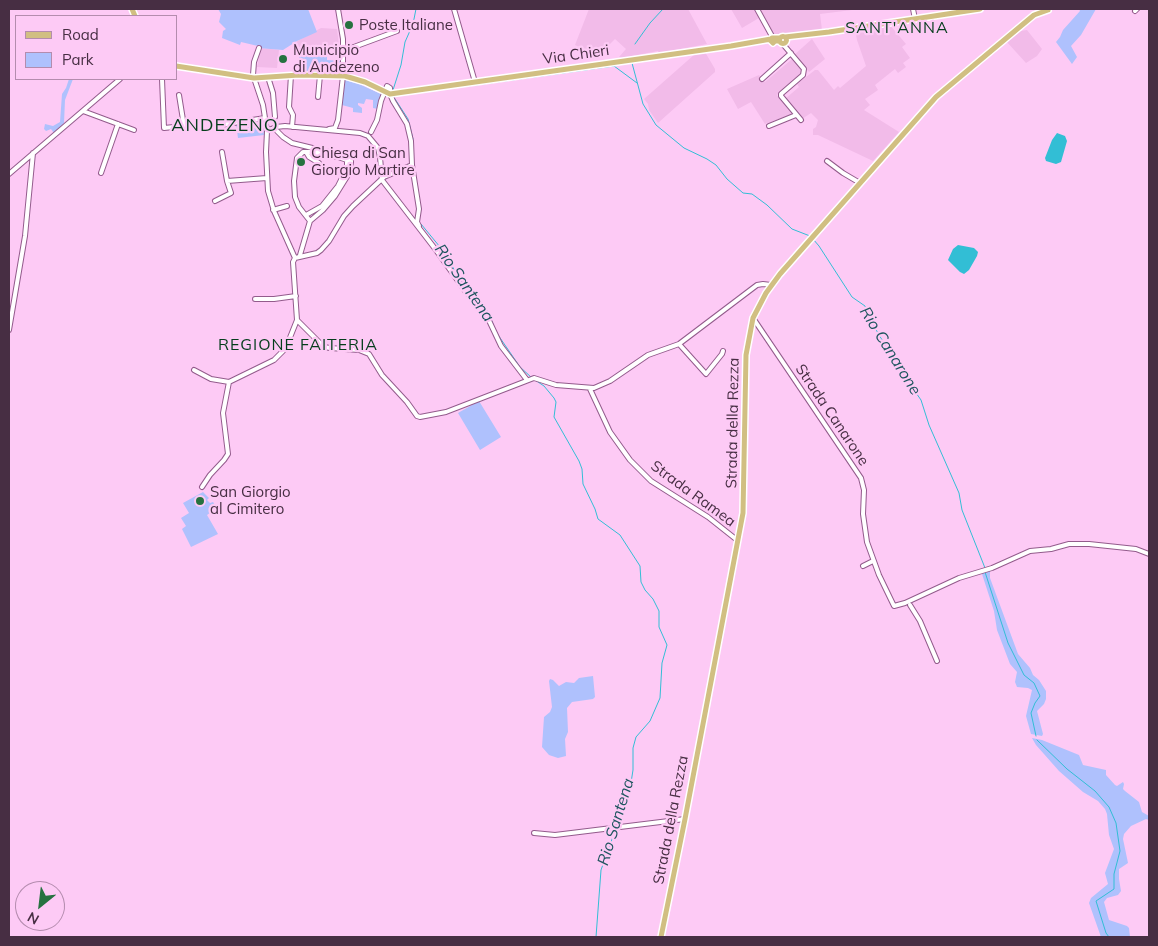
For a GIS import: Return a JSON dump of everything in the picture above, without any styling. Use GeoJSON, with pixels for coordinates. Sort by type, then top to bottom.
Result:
{"type":"FeatureCollection","features":[{"type":"Feature","properties":{"kind":"main road","name":"Via Chieri"},"geometry":{"type":"LineString","coordinates":[[390,94],[771,39],[784,41],[980,9]]}},
{"type":"Feature","properties":{"kind":"main road","name":"Strada della Rezza"},"geometry":{"type":"LineString","coordinates":[[661,937],[685,819],[744,498],[746,355],[753,318],[771,285],[936,97],[1038,9]]}},
{"type":"Feature","properties":{"kind":"main road","name":"Strada della Rezza"},"geometry":{"type":"LineString","coordinates":[[1034,14],[1047,9]]}},
{"type":"Feature","properties":{"kind":"main road"},"geometry":{"type":"LineString","coordinates":[[178,66],[254,78],[291,75],[343,76],[359,79],[390,94]]}},
{"type":"Feature","properties":{"kind":"street"},"geometry":{"type":"LineString","coordinates":[[307,128],[335,128],[338,120],[343,76],[343,52],[338,9]]}},
{"type":"Feature","properties":{"kind":"street"},"geometry":{"type":"LineString","coordinates":[[454,9],[474,82]]}},
{"type":"Feature","properties":{"kind":"street"},"geometry":{"type":"LineString","coordinates":[[757,9],[771,39]]}},
{"type":"Feature","properties":{"kind":"street"},"geometry":{"type":"LineString","coordinates":[[913,9],[915,19]]}},
{"type":"Feature","properties":{"kind":"street"},"geometry":{"type":"LineString","coordinates":[[343,52],[397,31]]}},
{"type":"Feature","properties":{"kind":"street"},"geometry":{"type":"LineString","coordinates":[[784,41],[804,69],[804,72],[781,96],[801,120]]}},
{"type":"Feature","properties":{"kind":"street"},"geometry":{"type":"LineString","coordinates":[[194,370],[211,379],[229,382],[279,356],[289,340],[297,320],[295,258],[273,210],[268,191],[266,152],[268,131],[263,105],[254,78],[254,62],[259,48]]}},
{"type":"Feature","properties":{"kind":"street"},"geometry":{"type":"LineString","coordinates":[[762,79],[791,53]]}},
{"type":"Feature","properties":{"kind":"street"},"geometry":{"type":"LineString","coordinates":[[291,75],[289,107],[293,115],[292,127]]}},
{"type":"Feature","properties":{"kind":"street"},"geometry":{"type":"LineString","coordinates":[[318,97],[320,75]]}},
{"type":"Feature","properties":{"kind":"street"},"geometry":{"type":"LineString","coordinates":[[268,77],[273,93],[275,117]]}},
{"type":"Feature","properties":{"kind":"street"},"geometry":{"type":"LineString","coordinates":[[9,174],[119,80]]}},
{"type":"Feature","properties":{"kind":"street"},"geometry":{"type":"LineString","coordinates":[[162,80],[164,128],[184,126],[179,95]]}},
{"type":"Feature","properties":{"kind":"street"},"geometry":{"type":"LineString","coordinates":[[372,132],[384,92]]}},
{"type":"Feature","properties":{"kind":"street"},"geometry":{"type":"LineString","coordinates":[[390,94],[407,124],[412,147],[412,165],[419,228]]}},
{"type":"Feature","properties":{"kind":"street"},"geometry":{"type":"LineString","coordinates":[[83,111],[134,130]]}},
{"type":"Feature","properties":{"kind":"street"},"geometry":{"type":"LineString","coordinates":[[769,126],[796,115]]}},
{"type":"Feature","properties":{"kind":"street"},"geometry":{"type":"LineString","coordinates":[[221,125],[265,118]]}},
{"type":"Feature","properties":{"kind":"street"},"geometry":{"type":"LineString","coordinates":[[101,173],[118,124]]}},
{"type":"Feature","properties":{"kind":"street"},"geometry":{"type":"LineString","coordinates":[[268,131],[280,126],[360,133],[368,136],[378,148],[382,180],[466,292],[485,312],[501,346],[530,379],[550,384],[590,388],[602,385],[648,355],[679,344],[757,284],[771,285]]}},
{"type":"Feature","properties":{"kind":"street"},"geometry":{"type":"LineString","coordinates":[[274,128],[286,140],[350,158],[351,169],[335,196],[310,221],[300,256]]}},
{"type":"Feature","properties":{"kind":"street"},"geometry":{"type":"LineString","coordinates":[[292,146],[299,145]]}},
{"type":"Feature","properties":{"kind":"street"},"geometry":{"type":"LineString","coordinates":[[293,171],[294,156],[301,150],[318,149]]}},
{"type":"Feature","properties":{"kind":"street"},"geometry":{"type":"LineString","coordinates":[[215,201],[231,193],[227,182],[222,152]]}},
{"type":"Feature","properties":{"kind":"street"},"geometry":{"type":"LineString","coordinates":[[306,215],[325,203],[341,182],[348,166],[347,160],[306,152],[303,152],[297,158],[294,192],[298,207],[310,221]]}},
{"type":"Feature","properties":{"kind":"street"},"geometry":{"type":"LineString","coordinates":[[306,152],[309,157],[320,163],[322,170]]}},
{"type":"Feature","properties":{"kind":"street"},"geometry":{"type":"LineString","coordinates":[[9,329],[26,236],[33,153]]}},
{"type":"Feature","properties":{"kind":"street"},"geometry":{"type":"LineString","coordinates":[[827,161],[860,183]]}},
{"type":"Feature","properties":{"kind":"street"},"geometry":{"type":"LineString","coordinates":[[295,258],[317,253],[325,246],[347,212],[387,176],[412,165]]}},
{"type":"Feature","properties":{"kind":"street"},"geometry":{"type":"LineString","coordinates":[[227,182],[267,178]]}},
{"type":"Feature","properties":{"kind":"street"},"geometry":{"type":"LineString","coordinates":[[273,210],[287,206]]}},
{"type":"Feature","properties":{"kind":"street"},"geometry":{"type":"LineString","coordinates":[[411,218],[416,219],[418,214]]}},
{"type":"Feature","properties":{"kind":"street"},"geometry":{"type":"LineString","coordinates":[[255,299],[296,296]]}},
{"type":"Feature","properties":{"kind":"street","name":"Strada Canarone"},"geometry":{"type":"LineString","coordinates":[[753,318],[860,478],[864,490],[863,514],[867,542],[874,561],[892,605],[908,603]]}},
{"type":"Feature","properties":{"kind":"street"},"geometry":{"type":"LineString","coordinates":[[297,320],[324,347],[359,350],[368,354],[382,375],[418,417],[446,412],[530,379]]}},
{"type":"Feature","properties":{"kind":"street"},"geometry":{"type":"LineString","coordinates":[[679,344],[706,374],[723,351]]}},
{"type":"Feature","properties":{"kind":"street"},"geometry":{"type":"LineString","coordinates":[[202,486],[228,454],[223,413],[229,382]]}},
{"type":"Feature","properties":{"kind":"street","name":"Strada Ramea"},"geometry":{"type":"LineString","coordinates":[[590,388],[610,432],[630,460],[652,481],[708,517],[737,540]]}},
{"type":"Feature","properties":{"kind":"street"},"geometry":{"type":"LineString","coordinates":[[937,661],[924,628],[908,603],[959,578],[985,570],[1030,551],[1051,549],[1069,544],[1089,544],[1136,550],[1149,554]]}},
{"type":"Feature","properties":{"kind":"street"},"geometry":{"type":"LineString","coordinates":[[863,566],[874,561]]}},
{"type":"Feature","properties":{"kind":"street"},"geometry":{"type":"LineString","coordinates":[[534,833],[555,835],[685,819]]}},
{"type":"Feature","properties":{"kind":"shaded area"},"geometry":{"type":"Polygon","coordinates":[[[589,9],[688,9],[707,44],[622,58],[619,57],[626,49],[615,39],[596,58],[591,53],[575,45],[589,9]]]}},
{"type":"Feature","properties":{"kind":"shaded area"},"geometry":{"type":"Polygon","coordinates":[[[731,9],[753,9],[759,18],[742,28],[731,9]]]}},
{"type":"Feature","properties":{"kind":"shaded area"},"geometry":{"type":"Polygon","coordinates":[[[759,9],[860,9],[820,14],[822,30],[774,37],[759,9]]]}},
{"type":"Feature","properties":{"kind":"shaded area"},"geometry":{"type":"Polygon","coordinates":[[[890,25],[906,44],[902,47],[910,58],[903,63],[906,67],[898,73],[895,69],[875,85],[878,90],[865,99],[870,105],[864,110],[899,132],[873,161],[818,135],[813,135],[813,129],[816,127],[818,120],[811,113],[802,119],[785,99],[799,87],[797,84],[815,70],[818,70],[834,90],[838,86],[840,88],[866,66],[855,30],[890,25]]]}},
{"type":"Feature","properties":{"kind":"shaded area"},"geometry":{"type":"Polygon","coordinates":[[[321,28],[337,29],[339,45],[328,46],[328,54],[301,53],[294,43],[321,28]]]}},
{"type":"Feature","properties":{"kind":"shaded area"},"geometry":{"type":"Polygon","coordinates":[[[1019,29],[1021,31],[1027,30],[1042,49],[1037,56],[1026,63],[1006,41],[1019,29]]]}},
{"type":"Feature","properties":{"kind":"shaded area"},"geometry":{"type":"Polygon","coordinates":[[[812,39],[825,59],[809,72],[794,55],[812,39]]]}},
{"type":"Feature","properties":{"kind":"shaded area"},"geometry":{"type":"Polygon","coordinates":[[[261,48],[279,50],[277,68],[257,67],[261,48]]]}},
{"type":"Feature","properties":{"kind":"shaded area"},"geometry":{"type":"Polygon","coordinates":[[[705,52],[715,72],[658,123],[644,99],[695,54],[705,52]]]}},
{"type":"Feature","properties":{"kind":"shaded area"},"geometry":{"type":"Polygon","coordinates":[[[792,59],[802,69],[802,73],[777,95],[792,114],[765,124],[751,102],[738,109],[727,89],[759,75],[765,82],[792,59]]]}},
{"type":"Feature","properties":{"kind":"shaded area"},"geometry":{"type":"Polygon","coordinates":[[[1057,133],[1065,136],[1067,141],[1061,162],[1056,164],[1046,161],[1045,158],[1057,133]]]}},
{"type":"Feature","properties":{"kind":"shaded area"},"geometry":{"type":"Polygon","coordinates":[[[958,245],[974,248],[978,252],[969,270],[964,274],[948,260],[953,249],[958,245]]]}},
{"type":"Feature","properties":{"kind":"green space"},"geometry":{"type":"Polygon","coordinates":[[[218,9],[308,9],[317,32],[283,50],[258,48],[258,46],[241,42],[240,45],[222,38],[223,31],[226,29],[219,22],[221,14],[218,9]]]}},
{"type":"Feature","properties":{"kind":"green space"},"geometry":{"type":"Polygon","coordinates":[[[1079,9],[1096,9],[1081,35],[1071,46],[1077,57],[1072,64],[1056,42],[1063,30],[1080,11],[1079,9]]]}},
{"type":"Feature","properties":{"kind":"green space"},"geometry":{"type":"Polygon","coordinates":[[[299,55],[327,56],[327,60],[342,61],[341,73],[299,72],[299,55]]]}},
{"type":"Feature","properties":{"kind":"green space"},"geometry":{"type":"Polygon","coordinates":[[[69,80],[73,80],[65,100],[64,123],[54,133],[51,129],[46,131],[44,129],[45,124],[53,126],[60,122],[62,94],[69,80]]]}},
{"type":"Feature","properties":{"kind":"green space"},"geometry":{"type":"Polygon","coordinates":[[[345,80],[381,94],[378,109],[373,108],[373,100],[366,99],[364,104],[358,103],[362,108],[362,113],[353,112],[353,108],[342,105],[345,80]]]}},
{"type":"Feature","properties":{"kind":"green space"},"geometry":{"type":"Polygon","coordinates":[[[262,120],[264,135],[238,138],[236,123],[262,120]]]}},
{"type":"Feature","properties":{"kind":"green space"},"geometry":{"type":"Polygon","coordinates":[[[479,401],[501,437],[480,450],[458,413],[479,401]]]}},
{"type":"Feature","properties":{"kind":"green space"},"geometry":{"type":"Polygon","coordinates":[[[203,492],[209,498],[207,500],[210,503],[213,502],[217,508],[207,515],[218,534],[191,547],[182,529],[186,526],[181,518],[189,513],[183,503],[203,492]]]}},
{"type":"Feature","properties":{"kind":"green space"},"geometry":{"type":"Polygon","coordinates":[[[990,570],[990,578],[1018,654],[1046,691],[1044,704],[1037,711],[1042,736],[1031,734],[1026,716],[1032,690],[1017,687],[1015,682],[1017,672],[1010,664],[997,630],[994,611],[982,574],[990,570]]]}},
{"type":"Feature","properties":{"kind":"green space"},"geometry":{"type":"Polygon","coordinates":[[[593,676],[595,697],[593,699],[572,702],[567,708],[566,756],[558,758],[549,755],[542,747],[544,717],[550,712],[552,707],[550,679],[559,686],[566,682],[574,683],[579,678],[593,676]]]}},
{"type":"Feature","properties":{"kind":"green space"},"geometry":{"type":"Polygon","coordinates":[[[1032,738],[1042,740],[1079,755],[1083,765],[1106,770],[1106,775],[1115,785],[1117,786],[1123,782],[1123,789],[1139,802],[1142,812],[1149,816],[1149,820],[1146,819],[1131,826],[1124,834],[1123,839],[1128,863],[1119,869],[1121,891],[1118,895],[1107,898],[1104,902],[1109,920],[1127,926],[1130,937],[1101,937],[1089,903],[1091,898],[1108,884],[1105,873],[1114,849],[1109,835],[1105,809],[1098,801],[1083,792],[1059,771],[1032,738]]]}},
{"type":"Feature","properties":{"kind":"waterway","name":"Rio Santena"},"geometry":{"type":"LineString","coordinates":[[393,90],[401,65],[405,42],[413,24],[416,9]]}},
{"type":"Feature","properties":{"kind":"waterway","name":"Rio Canarone"},"geometry":{"type":"LineString","coordinates":[[635,44],[663,9]]}},
{"type":"Feature","properties":{"kind":"waterway","name":"Rio Canarone"},"geometry":{"type":"LineString","coordinates":[[632,63],[643,104],[656,125],[684,148],[716,165],[727,179],[743,193],[752,194],[767,205],[792,229],[810,236]]}},
{"type":"Feature","properties":{"kind":"waterway"},"geometry":{"type":"LineString","coordinates":[[468,86],[614,66],[637,83]]}},
{"type":"Feature","properties":{"kind":"waterway","name":"Rio Santena"},"geometry":{"type":"LineString","coordinates":[[395,99],[408,119],[413,139]]}},
{"type":"Feature","properties":{"kind":"waterway","name":"Rio Santena"},"geometry":{"type":"LineString","coordinates":[[421,224],[440,247],[467,290],[488,311],[493,324]]}},
{"type":"Feature","properties":{"kind":"waterway","name":"Rio Canarone"},"geometry":{"type":"LineString","coordinates":[[813,239],[852,297],[865,306],[871,321],[896,364],[921,400],[929,425],[959,493],[962,510],[985,568]]}},
{"type":"Feature","properties":{"kind":"waterway","name":"Rio Santena"},"geometry":{"type":"LineString","coordinates":[[496,332],[520,367],[532,378]]}},
{"type":"Feature","properties":{"kind":"waterway","name":"Rio Santena"},"geometry":{"type":"LineString","coordinates":[[535,380],[544,386],[556,402],[554,417],[579,461],[582,469],[583,484],[598,519],[620,535],[640,566],[641,582],[659,611],[659,627],[667,645],[662,663],[660,698],[650,721],[636,737],[633,748],[633,770],[630,789],[601,870],[596,937]]}},
{"type":"Feature","properties":{"kind":"waterway"},"geometry":{"type":"LineString","coordinates":[[985,572],[1008,643],[1024,675],[1034,683],[1040,696],[1031,713],[1036,736]]}},
{"type":"Feature","properties":{"kind":"waterway"},"geometry":{"type":"LineString","coordinates":[[1037,740],[1067,769],[1095,791],[1109,807],[1116,823],[1120,851],[1114,874],[1114,889],[1096,901],[1109,937]]}},
{"type":"Feature","properties":{"kind":"place","name":"Poste Italiane"},"geometry":{"type":"Point","coordinates":[349,25]}},
{"type":"Feature","properties":{"kind":"place","name":"Municipio di Andezeno"},"geometry":{"type":"Point","coordinates":[283,59]}},
{"type":"Feature","properties":{"kind":"place","name":"Chiesa di San Giorgio Martire"},"geometry":{"type":"Point","coordinates":[301,162]}},
{"type":"Feature","properties":{"kind":"place","name":"San Giorgio al Cimitero"},"geometry":{"type":"Point","coordinates":[200,501]}},
{"type":"Feature","properties":{"kind":"district","name":"SANT'ANNA"},"geometry":{"type":"Point","coordinates":[897,28]}},
{"type":"Feature","properties":{"kind":"district","name":"ANDEZENO"},"geometry":{"type":"Point","coordinates":[225,126]}},
{"type":"Feature","properties":{"kind":"district","name":"REGIONE FAITERIA"},"geometry":{"type":"Point","coordinates":[298,345]}}]}
